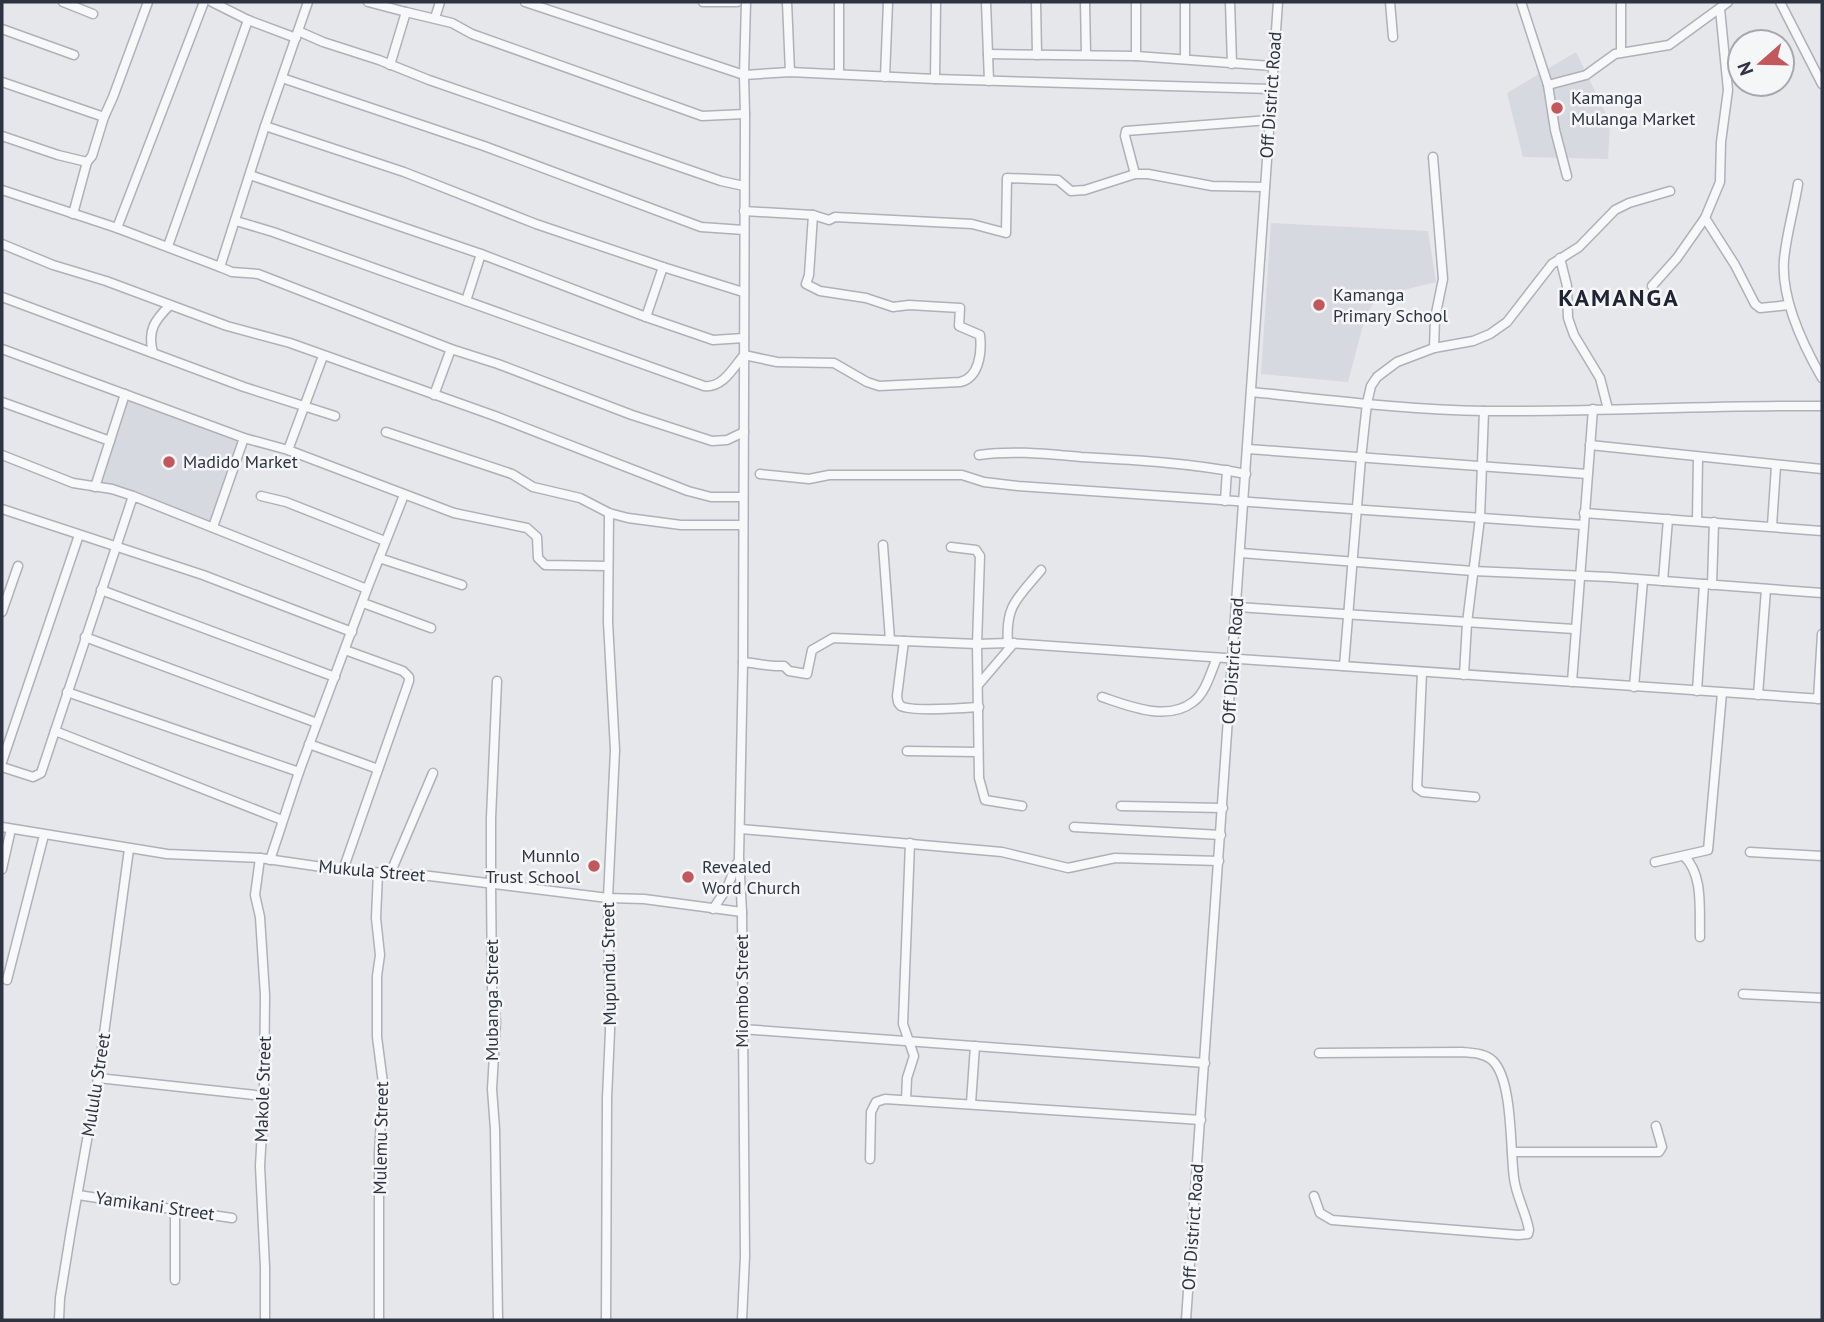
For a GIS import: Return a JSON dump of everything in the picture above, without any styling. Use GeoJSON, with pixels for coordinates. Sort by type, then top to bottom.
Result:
{"type":"FeatureCollection","features":[{"type":"Feature","properties":{"kind":"street"},"geometry":{"type":"LineString","coordinates":[[63,2],[93,14]]}},
{"type":"Feature","properties":{"kind":"street"},"geometry":{"type":"LineString","coordinates":[[73,214],[87,162],[92,156],[148,2]]}},
{"type":"Feature","properties":{"kind":"street"},"geometry":{"type":"LineString","coordinates":[[117,228],[204,2]]}},
{"type":"Feature","properties":{"kind":"street"},"geometry":{"type":"LineString","coordinates":[[212,2],[248,20],[323,42],[721,181],[744,186]]}},
{"type":"Feature","properties":{"kind":"street"},"geometry":{"type":"LineString","coordinates":[[220,267],[308,2]]}},
{"type":"Feature","properties":{"kind":"street"},"geometry":{"type":"LineString","coordinates":[[368,2],[452,23],[472,34],[702,116],[745,114]]}},
{"type":"Feature","properties":{"kind":"street"},"geometry":{"type":"LineString","coordinates":[[435,18],[440,2]]}},
{"type":"Feature","properties":{"kind":"street"},"geometry":{"type":"LineString","coordinates":[[525,2],[744,75],[790,72],[1271,89]]}},
{"type":"Feature","properties":{"kind":"street"},"geometry":{"type":"LineString","coordinates":[[702,2],[737,2]]}},
{"type":"Feature","properties":{"kind":"street","name":"Miombo Street"},"geometry":{"type":"LineString","coordinates":[[742,1320],[745,1256],[742,912],[739,857],[743,662],[746,2]]}},
{"type":"Feature","properties":{"kind":"street"},"geometry":{"type":"LineString","coordinates":[[787,2],[790,72]]}},
{"type":"Feature","properties":{"kind":"street"},"geometry":{"type":"LineString","coordinates":[[839,2],[839,74]]}},
{"type":"Feature","properties":{"kind":"street"},"geometry":{"type":"LineString","coordinates":[[886,76],[888,2]]}},
{"type":"Feature","properties":{"kind":"street"},"geometry":{"type":"LineString","coordinates":[[935,79],[936,2]]}},
{"type":"Feature","properties":{"kind":"street"},"geometry":{"type":"LineString","coordinates":[[986,2],[989,81]]}},
{"type":"Feature","properties":{"kind":"street"},"geometry":{"type":"LineString","coordinates":[[1036,2],[1037,55]]}},
{"type":"Feature","properties":{"kind":"street"},"geometry":{"type":"LineString","coordinates":[[1085,2],[1086,54]]}},
{"type":"Feature","properties":{"kind":"street"},"geometry":{"type":"LineString","coordinates":[[1136,2],[1136,56]]}},
{"type":"Feature","properties":{"kind":"street"},"geometry":{"type":"LineString","coordinates":[[1185,2],[1185,59]]}},
{"type":"Feature","properties":{"kind":"street"},"geometry":{"type":"LineString","coordinates":[[1230,2],[1232,64]]}},
{"type":"Feature","properties":{"kind":"street","name":"Off District Road"},"geometry":{"type":"LineString","coordinates":[[1186,1320],[1278,2]]}},
{"type":"Feature","properties":{"kind":"street"},"geometry":{"type":"LineString","coordinates":[[1390,2],[1393,37]]}},
{"type":"Feature","properties":{"kind":"street"},"geometry":{"type":"LineString","coordinates":[[1521,2],[1548,85],[1555,130],[1567,176]]}},
{"type":"Feature","properties":{"kind":"street"},"geometry":{"type":"LineString","coordinates":[[1621,2],[1621,52]]}},
{"type":"Feature","properties":{"kind":"street"},"geometry":{"type":"LineString","coordinates":[[1548,85],[1586,75],[1608,57],[1621,52],[1669,45],[1728,2]]}},
{"type":"Feature","properties":{"kind":"street"},"geometry":{"type":"LineString","coordinates":[[1780,2],[1822,84]]}},
{"type":"Feature","properties":{"kind":"street"},"geometry":{"type":"LineString","coordinates":[[1652,286],[1677,258],[1705,218],[1720,181],[1721,142],[1728,90],[1720,9]]}},
{"type":"Feature","properties":{"kind":"street"},"geometry":{"type":"LineString","coordinates":[[390,65],[406,12]]}},
{"type":"Feature","properties":{"kind":"street"},"geometry":{"type":"LineString","coordinates":[[168,246],[248,20]]}},
{"type":"Feature","properties":{"kind":"street"},"geometry":{"type":"LineString","coordinates":[[2,29],[74,55]]}},
{"type":"Feature","properties":{"kind":"street"},"geometry":{"type":"LineString","coordinates":[[988,54],[1136,56],[1273,66]]}},
{"type":"Feature","properties":{"kind":"street"},"geometry":{"type":"LineString","coordinates":[[282,78],[484,146],[701,227],[744,230]]}},
{"type":"Feature","properties":{"kind":"street"},"geometry":{"type":"LineString","coordinates":[[2,82],[104,117]]}},
{"type":"Feature","properties":{"kind":"street"},"geometry":{"type":"LineString","coordinates":[[1135,174],[1126,131],[1269,120]]}},
{"type":"Feature","properties":{"kind":"street"},"geometry":{"type":"LineString","coordinates":[[265,126],[404,172],[536,224],[743,292]]}},
{"type":"Feature","properties":{"kind":"street"},"geometry":{"type":"LineString","coordinates":[[2,136],[87,162]]}},
{"type":"Feature","properties":{"kind":"street"},"geometry":{"type":"LineString","coordinates":[[1433,157],[1443,279],[1434,348]]}},
{"type":"Feature","properties":{"kind":"street"},"geometry":{"type":"LineString","coordinates":[[744,211],[813,215],[829,220],[835,218],[972,224],[1006,233],[1007,178],[1058,180],[1071,191],[1085,190],[1135,174],[1212,186],[1265,187]]}},
{"type":"Feature","properties":{"kind":"street"},"geometry":{"type":"LineString","coordinates":[[250,175],[481,254],[713,340],[744,338]]}},
{"type":"Feature","properties":{"kind":"street"},"geometry":{"type":"LineString","coordinates":[[1798,184],[1784,261],[1784,284],[1789,305],[1822,378]]}},
{"type":"Feature","properties":{"kind":"street"},"geometry":{"type":"LineString","coordinates":[[2,190],[168,246],[232,272],[258,274],[451,349],[712,442],[727,440],[744,432]]}},
{"type":"Feature","properties":{"kind":"street"},"geometry":{"type":"LineString","coordinates":[[1344,666],[1367,403],[1371,386],[1377,377],[1385,369],[1434,348],[1473,341],[1507,323],[1543,274],[1560,258],[1579,247],[1621,206],[1670,191]]}},
{"type":"Feature","properties":{"kind":"street"},"geometry":{"type":"LineString","coordinates":[[236,221],[704,386],[716,386],[744,355],[777,362],[834,363],[879,386],[960,382],[974,376],[980,335],[958,326],[960,308],[909,304],[893,307],[866,298],[820,291],[806,284],[813,215]]}},
{"type":"Feature","properties":{"kind":"street"},"geometry":{"type":"LineString","coordinates":[[1705,218],[1732,258],[1755,304],[1760,309],[1789,305]]}},
{"type":"Feature","properties":{"kind":"street"},"geometry":{"type":"LineString","coordinates":[[2,244],[53,265],[106,281],[227,326],[290,343],[495,416],[688,491],[711,498],[743,497]]}},
{"type":"Feature","properties":{"kind":"street"},"geometry":{"type":"LineString","coordinates":[[466,301],[481,254]]}},
{"type":"Feature","properties":{"kind":"street"},"geometry":{"type":"LineString","coordinates":[[1560,258],[1567,286],[1568,318],[1574,335],[1600,378],[1608,409]]}},
{"type":"Feature","properties":{"kind":"street"},"geometry":{"type":"LineString","coordinates":[[646,317],[663,267]]}},
{"type":"Feature","properties":{"kind":"street"},"geometry":{"type":"LineString","coordinates":[[2,297],[303,407],[335,416]]}},
{"type":"Feature","properties":{"kind":"street"},"geometry":{"type":"LineString","coordinates":[[153,353],[150,342],[152,327],[157,317],[170,305]]}},
{"type":"Feature","properties":{"kind":"street"},"geometry":{"type":"LineString","coordinates":[[2,349],[244,438],[288,450],[468,518],[527,528],[537,537],[538,558],[545,565],[608,566]]}},
{"type":"Feature","properties":{"kind":"street"},"geometry":{"type":"LineString","coordinates":[[434,395],[451,349]]}},
{"type":"Feature","properties":{"kind":"street"},"geometry":{"type":"LineString","coordinates":[[288,450],[323,356]]}},
{"type":"Feature","properties":{"kind":"street"},"geometry":{"type":"LineString","coordinates":[[1252,392],[1484,411],[1822,406]]}},
{"type":"Feature","properties":{"kind":"street"},"geometry":{"type":"LineString","coordinates":[[95,487],[125,394]]}},
{"type":"Feature","properties":{"kind":"street"},"geometry":{"type":"LineString","coordinates":[[2,401],[110,441]]}},
{"type":"Feature","properties":{"kind":"street"},"geometry":{"type":"LineString","coordinates":[[1572,682],[1578,576],[1593,409]]}},
{"type":"Feature","properties":{"kind":"street"},"geometry":{"type":"LineString","coordinates":[[1464,675],[1467,623],[1480,518],[1484,411]]}},
{"type":"Feature","properties":{"kind":"street"},"geometry":{"type":"LineString","coordinates":[[386,432],[512,474],[533,487],[580,498],[609,513],[628,518],[681,525],[743,525]]}},
{"type":"Feature","properties":{"kind":"street"},"geometry":{"type":"LineString","coordinates":[[214,527],[244,438]]}},
{"type":"Feature","properties":{"kind":"street"},"geometry":{"type":"LineString","coordinates":[[1590,445],[1822,469]]}},
{"type":"Feature","properties":{"kind":"street"},"geometry":{"type":"LineString","coordinates":[[1248,449],[1587,474]]}},
{"type":"Feature","properties":{"kind":"street"},"geometry":{"type":"LineString","coordinates":[[979,455],[1018,452],[1188,465],[1246,474]]}},
{"type":"Feature","properties":{"kind":"street"},"geometry":{"type":"LineString","coordinates":[[2,455],[73,483],[112,489],[133,496],[367,589]]}},
{"type":"Feature","properties":{"kind":"street"},"geometry":{"type":"LineString","coordinates":[[1697,521],[1699,457]]}},
{"type":"Feature","properties":{"kind":"street"},"geometry":{"type":"LineString","coordinates":[[1772,526],[1776,466]]}},
{"type":"Feature","properties":{"kind":"street"},"geometry":{"type":"LineString","coordinates":[[1225,501],[1227,470]]}},
{"type":"Feature","properties":{"kind":"street"},"geometry":{"type":"LineString","coordinates":[[760,474],[809,479],[829,475],[962,475],[984,482],[1017,486],[1583,525]]}},
{"type":"Feature","properties":{"kind":"street"},"geometry":{"type":"LineString","coordinates":[[270,860],[309,744],[404,495]]}},
{"type":"Feature","properties":{"kind":"street"},"geometry":{"type":"LineString","coordinates":[[79,535],[2,764],[37,777],[55,731],[133,496]]}},
{"type":"Feature","properties":{"kind":"street"},"geometry":{"type":"LineString","coordinates":[[261,496],[286,502],[386,541]]}},
{"type":"Feature","properties":{"kind":"street"},"geometry":{"type":"LineString","coordinates":[[2,509],[203,575],[352,632]]}},
{"type":"Feature","properties":{"kind":"street","name":"Mupundu Street"},"geometry":{"type":"LineString","coordinates":[[606,1320],[610,1031],[608,898],[615,750],[609,672],[609,513]]}},
{"type":"Feature","properties":{"kind":"street"},"geometry":{"type":"LineString","coordinates":[[1584,513],[1822,531]]}},
{"type":"Feature","properties":{"kind":"street"},"geometry":{"type":"LineString","coordinates":[[1663,581],[1668,519]]}},
{"type":"Feature","properties":{"kind":"street"},"geometry":{"type":"LineString","coordinates":[[1697,691],[1714,522]]}},
{"type":"Feature","properties":{"kind":"street"},"geometry":{"type":"LineString","coordinates":[[883,545],[890,640]]}},
{"type":"Feature","properties":{"kind":"street"},"geometry":{"type":"LineString","coordinates":[[951,547],[979,552],[981,573],[977,644],[977,752],[979,778],[985,800],[1022,806]]}},
{"type":"Feature","properties":{"kind":"street"},"geometry":{"type":"LineString","coordinates":[[1241,553],[1822,593]]}},
{"type":"Feature","properties":{"kind":"street"},"geometry":{"type":"LineString","coordinates":[[379,558],[462,585]]}},
{"type":"Feature","properties":{"kind":"street"},"geometry":{"type":"LineString","coordinates":[[2,612],[18,566]]}},
{"type":"Feature","properties":{"kind":"street"},"geometry":{"type":"LineString","coordinates":[[979,684],[1012,643],[1008,617],[1012,605],[1041,570]]}},
{"type":"Feature","properties":{"kind":"street"},"geometry":{"type":"LineString","coordinates":[[1634,687],[1643,580]]}},
{"type":"Feature","properties":{"kind":"street"},"geometry":{"type":"LineString","coordinates":[[1758,695],[1766,589]]}},
{"type":"Feature","properties":{"kind":"street"},"geometry":{"type":"LineString","coordinates":[[101,590],[335,677]]}},
{"type":"Feature","properties":{"kind":"street"},"geometry":{"type":"LineString","coordinates":[[363,603],[431,628]]}},
{"type":"Feature","properties":{"kind":"street"},"geometry":{"type":"LineString","coordinates":[[1237,607],[1574,629]]}},
{"type":"Feature","properties":{"kind":"street"},"geometry":{"type":"LineString","coordinates":[[743,662],[760,663],[769,667],[784,666],[789,671],[807,674],[812,650],[829,639],[1012,643],[1820,699],[1822,634]]}},
{"type":"Feature","properties":{"kind":"street"},"geometry":{"type":"LineString","coordinates":[[85,637],[317,723]]}},
{"type":"Feature","properties":{"kind":"street"},"geometry":{"type":"LineString","coordinates":[[904,641],[897,696],[902,706],[979,707]]}},
{"type":"Feature","properties":{"kind":"street"},"geometry":{"type":"LineString","coordinates":[[343,870],[410,681],[403,671],[345,650]]}},
{"type":"Feature","properties":{"kind":"street"},"geometry":{"type":"LineString","coordinates":[[1102,697],[1157,712],[1178,709],[1194,702],[1202,692],[1217,658]]}},
{"type":"Feature","properties":{"kind":"street"},"geometry":{"type":"LineString","coordinates":[[1423,671],[1417,788],[1423,792],[1475,797]]}},
{"type":"Feature","properties":{"kind":"street","name":"Mubanga Street"},"geometry":{"type":"LineString","coordinates":[[497,681],[491,884],[492,988],[496,1021],[492,1088],[498,1320]]}},
{"type":"Feature","properties":{"kind":"street"},"geometry":{"type":"LineString","coordinates":[[67,692],[299,772]]}},
{"type":"Feature","properties":{"kind":"street"},"geometry":{"type":"LineString","coordinates":[[1656,862],[1708,850],[1721,693]]}},
{"type":"Feature","properties":{"kind":"street"},"geometry":{"type":"LineString","coordinates":[[55,731],[282,820]]}},
{"type":"Feature","properties":{"kind":"street"},"geometry":{"type":"LineString","coordinates":[[309,744],[378,769]]}},
{"type":"Feature","properties":{"kind":"street"},"geometry":{"type":"LineString","coordinates":[[907,751],[977,752]]}},
{"type":"Feature","properties":{"kind":"street"},"geometry":{"type":"LineString","coordinates":[[390,874],[433,773]]}},
{"type":"Feature","properties":{"kind":"street"},"geometry":{"type":"LineString","coordinates":[[1121,806],[1223,808]]}},
{"type":"Feature","properties":{"kind":"street"},"geometry":{"type":"LineString","coordinates":[[1074,827],[1221,835]]}},
{"type":"Feature","properties":{"kind":"street"},"geometry":{"type":"LineString","coordinates":[[2,869],[6,828]]}},
{"type":"Feature","properties":{"kind":"street","name":"Mukula Street"},"geometry":{"type":"LineString","coordinates":[[6,828],[167,854],[260,858],[343,870],[608,898],[645,899],[742,912]]}},
{"type":"Feature","properties":{"kind":"street"},"geometry":{"type":"LineString","coordinates":[[741,829],[1002,852],[1068,868],[1115,858],[1219,861]]}},
{"type":"Feature","properties":{"kind":"street"},"geometry":{"type":"LineString","coordinates":[[7,980],[44,835]]}},
{"type":"Feature","properties":{"kind":"street"},"geometry":{"type":"LineString","coordinates":[[906,1100],[907,1078],[915,1056],[903,1024],[910,844]]}},
{"type":"Feature","properties":{"kind":"street","name":"Mululu Street"},"geometry":{"type":"LineString","coordinates":[[59,1320],[60,1298],[98,1078],[129,849]]}},
{"type":"Feature","properties":{"kind":"street"},"geometry":{"type":"LineString","coordinates":[[1750,852],[1822,856]]}},
{"type":"Feature","properties":{"kind":"street"},"geometry":{"type":"LineString","coordinates":[[1684,856],[1692,866],[1697,880],[1700,937]]}},
{"type":"Feature","properties":{"kind":"street"},"geometry":{"type":"LineString","coordinates":[[713,909],[727,888],[739,857]]}},
{"type":"Feature","properties":{"kind":"street","name":"Makole Street"},"geometry":{"type":"LineString","coordinates":[[260,858],[255,895],[260,917],[265,995],[260,1166],[265,1320]]}},
{"type":"Feature","properties":{"kind":"street","name":"Mulemu Street"},"geometry":{"type":"LineString","coordinates":[[378,873],[376,918],[380,955],[377,976],[377,1037],[383,1083],[379,1154],[379,1320]]}},
{"type":"Feature","properties":{"kind":"street"},"geometry":{"type":"LineString","coordinates":[[1743,994],[1822,998]]}},
{"type":"Feature","properties":{"kind":"street"},"geometry":{"type":"LineString","coordinates":[[742,1029],[1205,1063]]}},
{"type":"Feature","properties":{"kind":"street"},"geometry":{"type":"LineString","coordinates":[[971,1103],[975,1046]]}},
{"type":"Feature","properties":{"kind":"street"},"geometry":{"type":"LineString","coordinates":[[1314,1196],[1320,1213],[1332,1220],[1524,1235],[1529,1230],[1516,1187],[1509,1118],[1500,1073],[1493,1062],[1486,1057],[1462,1052],[1319,1053]]}},
{"type":"Feature","properties":{"kind":"street"},"geometry":{"type":"LineString","coordinates":[[98,1078],[264,1096]]}},
{"type":"Feature","properties":{"kind":"street"},"geometry":{"type":"LineString","coordinates":[[870,1159],[869,1127],[874,1104],[885,1099],[1202,1120]]}},
{"type":"Feature","properties":{"kind":"street"},"geometry":{"type":"LineString","coordinates":[[1512,1152],[1659,1152],[1662,1147],[1656,1126]]}},
{"type":"Feature","properties":{"kind":"street","name":"Yamikani Street"},"geometry":{"type":"LineString","coordinates":[[78,1195],[232,1218]]}},
{"type":"Feature","properties":{"kind":"street"},"geometry":{"type":"LineString","coordinates":[[175,1210],[175,1280]]}},
{"type":"Feature","properties":{"kind":"street"},"geometry":{"type":"LineString","coordinates":[[742,1320],[752,1320]]}},
{"type":"Feature","properties":{"kind":"shaded area","name":"Kamanga Mulanga Market"},"geometry":{"type":"Polygon","coordinates":[[[1576,52],[1610,122],[1608,159],[1523,157],[1507,93],[1576,52]]]}},
{"type":"Feature","properties":{"kind":"shaded area","name":"Kamanga Primary School"},"geometry":{"type":"Polygon","coordinates":[[[1271,223],[1428,231],[1436,282],[1379,296],[1366,314],[1348,382],[1261,374],[1271,223]]]}},
{"type":"Feature","properties":{"kind":"shaded area","name":"Madido Market"},"geometry":{"type":"Polygon","coordinates":[[[127,401],[239,441],[211,524],[100,484],[127,401]]]}},
{"type":"Feature","properties":{"kind":"place","name":"Kamanga Mulanga Market"},"geometry":{"type":"Point","coordinates":[1557,108]}},
{"type":"Feature","properties":{"kind":"place","name":"Kamanga Primary School"},"geometry":{"type":"Point","coordinates":[1319,305]}},
{"type":"Feature","properties":{"kind":"place","name":"Madido Market"},"geometry":{"type":"Point","coordinates":[169,462]}},
{"type":"Feature","properties":{"kind":"place","name":"Munnlo Trust School"},"geometry":{"type":"Point","coordinates":[594,866]}},
{"type":"Feature","properties":{"kind":"place","name":"Revealed Word Church"},"geometry":{"type":"Point","coordinates":[688,877]}},
{"type":"Feature","properties":{"kind":"district","name":"KAMANGA"},"geometry":{"type":"Point","coordinates":[1619,298]}}]}
